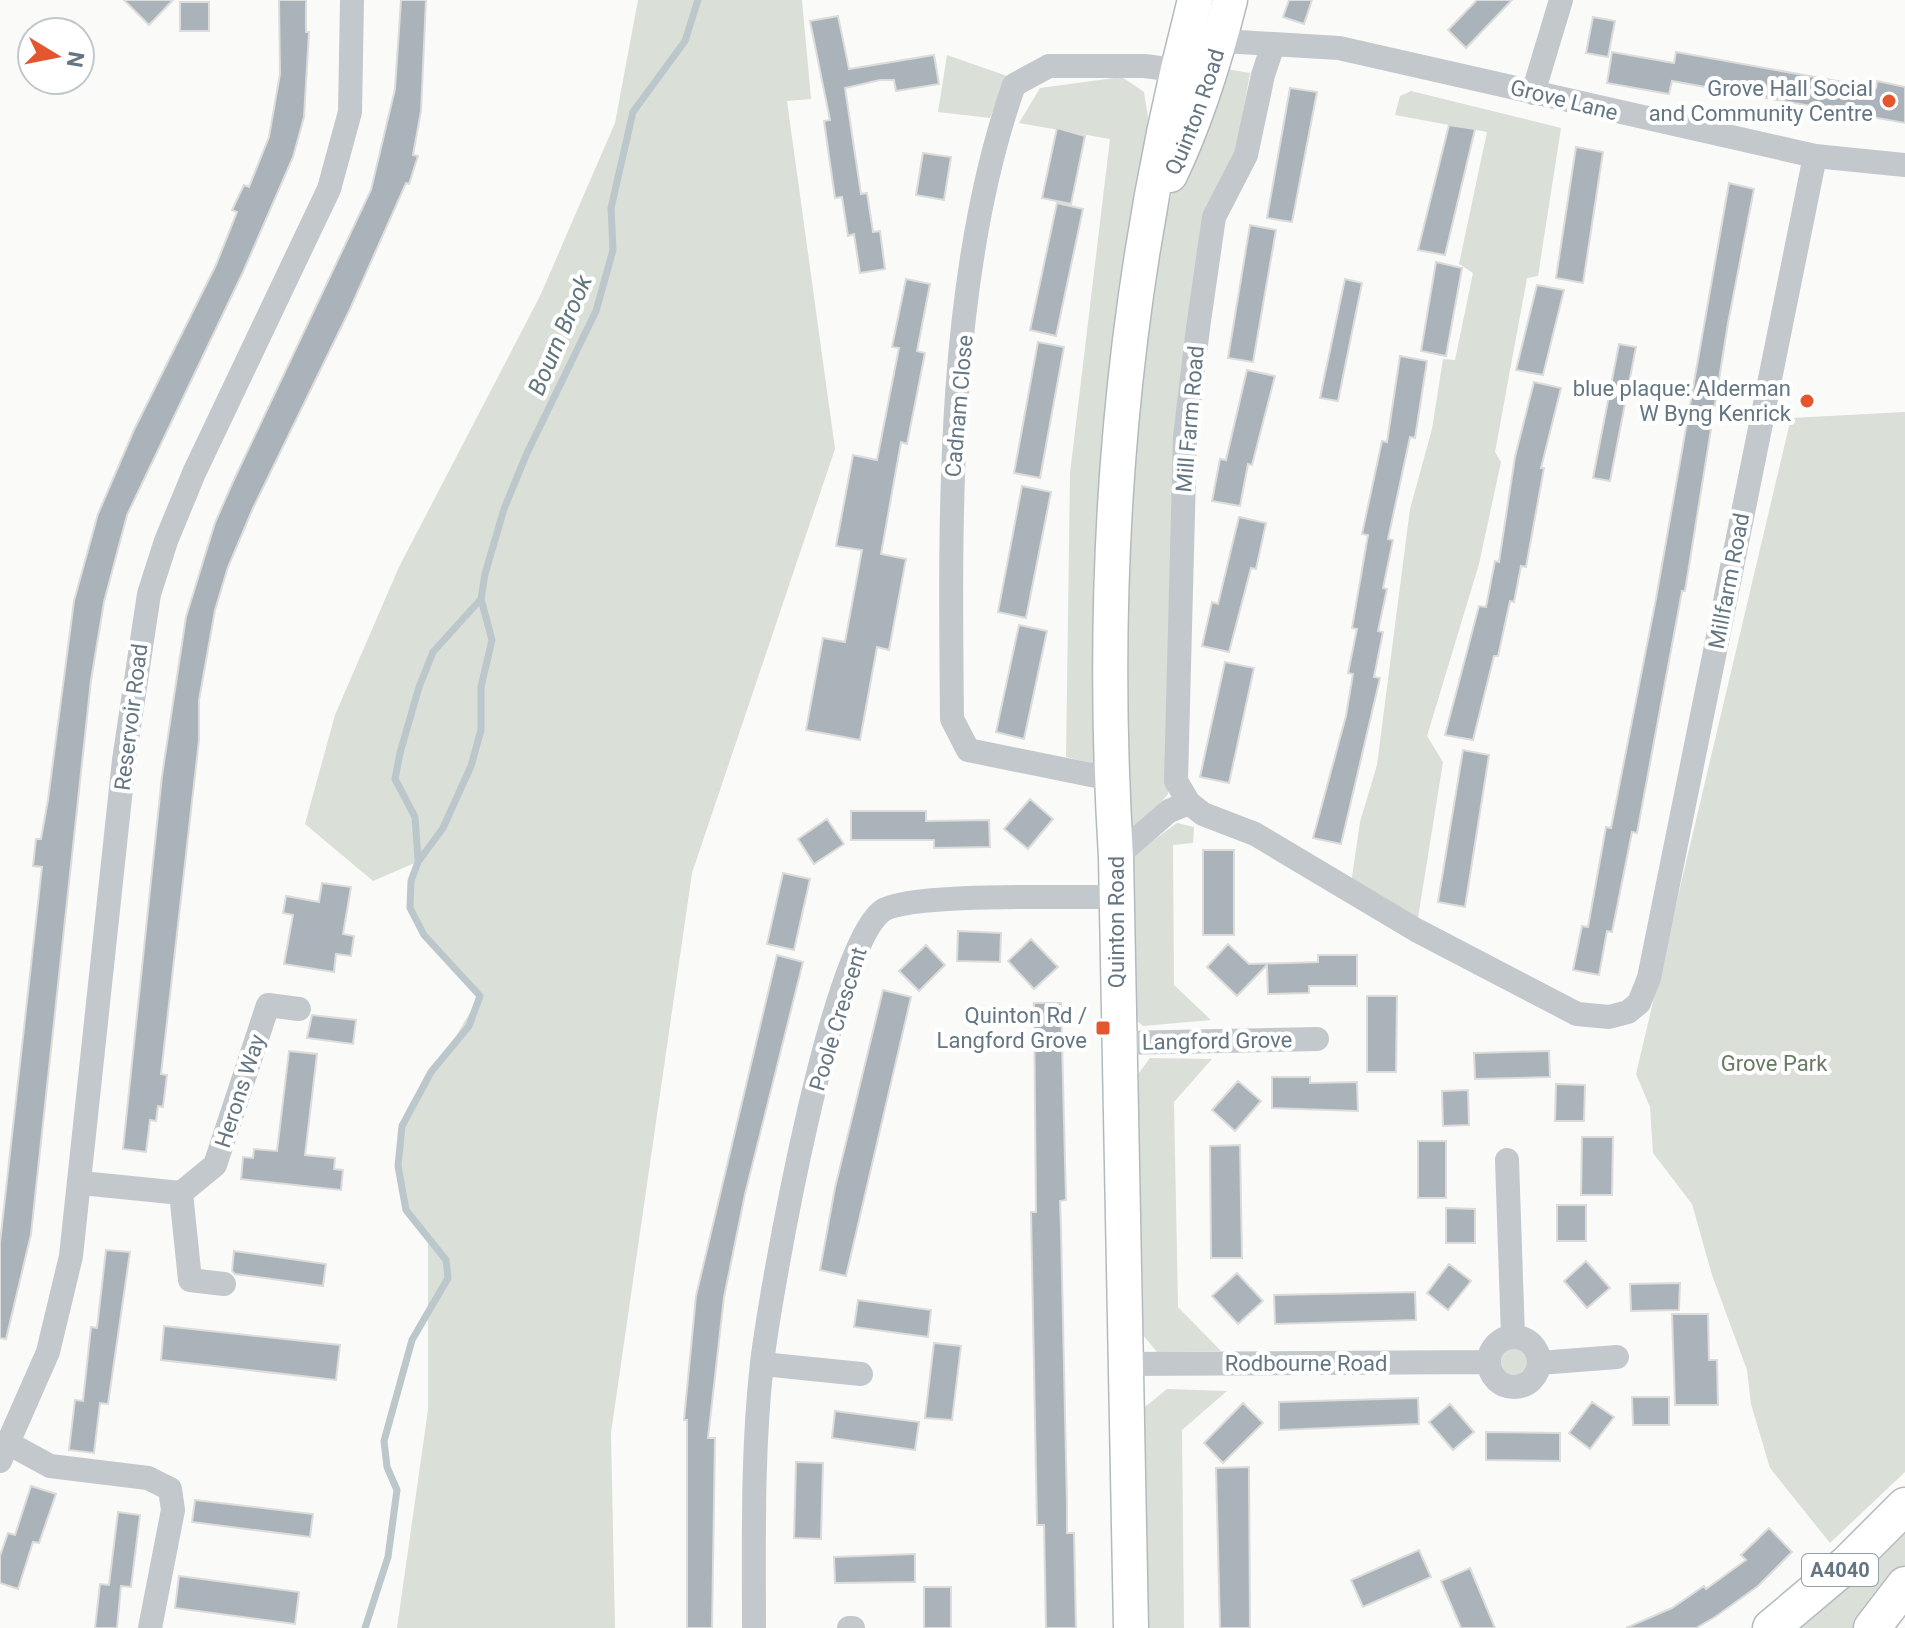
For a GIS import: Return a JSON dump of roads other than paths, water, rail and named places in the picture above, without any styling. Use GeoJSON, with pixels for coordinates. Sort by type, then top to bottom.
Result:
{"type":"FeatureCollection","features":[{"type":"Feature","properties":{"kind":"main road","name":"A4040"},"geometry":{"type":"LineString","coordinates":[[1771,1628],[1847,1564],[1905,1506]]}},
{"type":"Feature","properties":{"kind":"main road","name":"A4040"},"geometry":{"type":"LineString","coordinates":[[1872,1628],[1905,1585]]}},
{"type":"Feature","properties":{"kind":"street","name":"Reservoir Road"},"geometry":{"type":"LineString","coordinates":[[4,1452],[48,1352],[71,1256],[124,760],[149,594],[194,473],[329,189],[350,112],[352,0]]}},
{"type":"Feature","properties":{"kind":"street","name":"Quinton Road"},"geometry":{"type":"LineString","coordinates":[[1131,1628],[1116,857],[1111,779],[1111,548],[1117,443],[1129,331],[1148,218],[1185,82],[1195,0]]}},
{"type":"Feature","properties":{"kind":"street"},"geometry":{"type":"LineString","coordinates":[[1533,93],[1561,0]]}},
{"type":"Feature","properties":{"kind":"street","name":"Quinton Road"},"geometry":{"type":"LineString","coordinates":[[1185,82],[1222,41],[1221,2]]}},
{"type":"Feature","properties":{"kind":"street","name":"Grove Lane"},"geometry":{"type":"LineString","coordinates":[[1222,41],[1339,48],[1815,156],[1905,165]]}},
{"type":"Feature","properties":{"kind":"street","name":"Mill Farm Road"},"geometry":{"type":"LineString","coordinates":[[1189,803],[1176,781],[1185,437],[1214,217],[1246,155],[1263,75],[1273,45]]}},
{"type":"Feature","properties":{"kind":"street","name":"Cadnam Close"},"geometry":{"type":"LineString","coordinates":[[1111,779],[968,750],[952,719],[950,497],[970,283],[994,143],[1014,85],[1049,66],[1185,82]]}},
{"type":"Feature","properties":{"kind":"street","name":"Millfarm Road"},"geometry":{"type":"LineString","coordinates":[[1189,803],[1203,814],[1255,834],[1416,930],[1577,1014],[1609,1017],[1628,1012],[1639,1003],[1649,978],[1815,156]]}},
{"type":"Feature","properties":{"kind":"street"},"geometry":{"type":"LineString","coordinates":[[1116,857],[1169,811],[1189,803]]}},
{"type":"Feature","properties":{"kind":"street","name":"Poole Crescent"},"geometry":{"type":"LineString","coordinates":[[754,1628],[754,1479],[762,1364],[778,1254],[830,1028],[851,957],[871,922],[884,909],[920,901],[1115,897]]}},
{"type":"Feature","properties":{"kind":"street","name":"Herons Way"},"geometry":{"type":"LineString","coordinates":[[181,1193],[215,1165],[268,1005],[299,1009]]}},
{"type":"Feature","properties":{"kind":"street","name":"Langford Grove"},"geometry":{"type":"LineString","coordinates":[[1118,1043],[1317,1039]]}},
{"type":"Feature","properties":{"kind":"street"},"geometry":{"type":"LineString","coordinates":[[1507,1160],[1513,1337]]}},
{"type":"Feature","properties":{"kind":"street"},"geometry":{"type":"LineString","coordinates":[[81,1183],[181,1193],[190,1280],[224,1284]]}},
{"type":"Feature","properties":{"kind":"street"},"geometry":{"type":"LineString","coordinates":[[1513,1337],[1521,1338],[1535,1347],[1539,1363],[1530,1382],[1517,1387],[1497,1381],[1488,1362],[1499,1342],[1513,1337]]}},
{"type":"Feature","properties":{"kind":"street"},"geometry":{"type":"LineString","coordinates":[[1539,1363],[1617,1357]]}},
{"type":"Feature","properties":{"kind":"street","name":"Rodbourne Road"},"geometry":{"type":"LineString","coordinates":[[1124,1364],[1488,1362]]}},
{"type":"Feature","properties":{"kind":"street"},"geometry":{"type":"LineString","coordinates":[[762,1364],[861,1374]]}},
{"type":"Feature","properties":{"kind":"street"},"geometry":{"type":"LineString","coordinates":[[4,1452],[50,1466],[148,1478],[170,1489],[173,1510],[150,1628]]}},
{"type":"Feature","properties":{"kind":"waterway","name":"Bourn Brook"},"geometry":{"type":"LineString","coordinates":[[365,1628],[388,1557],[397,1490],[387,1467],[384,1441],[412,1340],[448,1278],[446,1260],[406,1210],[398,1166],[402,1126],[431,1072],[469,1026],[480,996],[424,935],[410,908],[411,881],[418,862],[443,828],[471,766],[481,730],[481,687],[492,640],[481,599],[485,574],[504,509],[527,453],[596,311],[613,250],[611,208],[633,112],[685,41],[698,0]]}},
{"type":"Feature","properties":{"kind":"waterway","name":"Bourn Brook"},"geometry":{"type":"LineString","coordinates":[[418,859],[415,817],[395,779],[400,753],[419,687],[433,652],[481,599]]}},
{"type":"Feature","properties":{"kind":"place","name":"Grove Hall Social and Community Centre"},"geometry":{"type":"Point","coordinates":[1889,101]}},
{"type":"Feature","properties":{"kind":"place","name":"blue plaque: Alderman W Byng Kenrick"},"geometry":{"type":"Point","coordinates":[1807,401]}},
{"type":"Feature","properties":{"kind":"place","name":"Quinton Rd / Langford Grove"},"geometry":{"type":"Point","coordinates":[1103,1028]}},
{"type":"Feature","properties":{"kind":"park label","name":"Grove Park"},"geometry":{"type":"Point","coordinates":[1774,1063]}}]}
